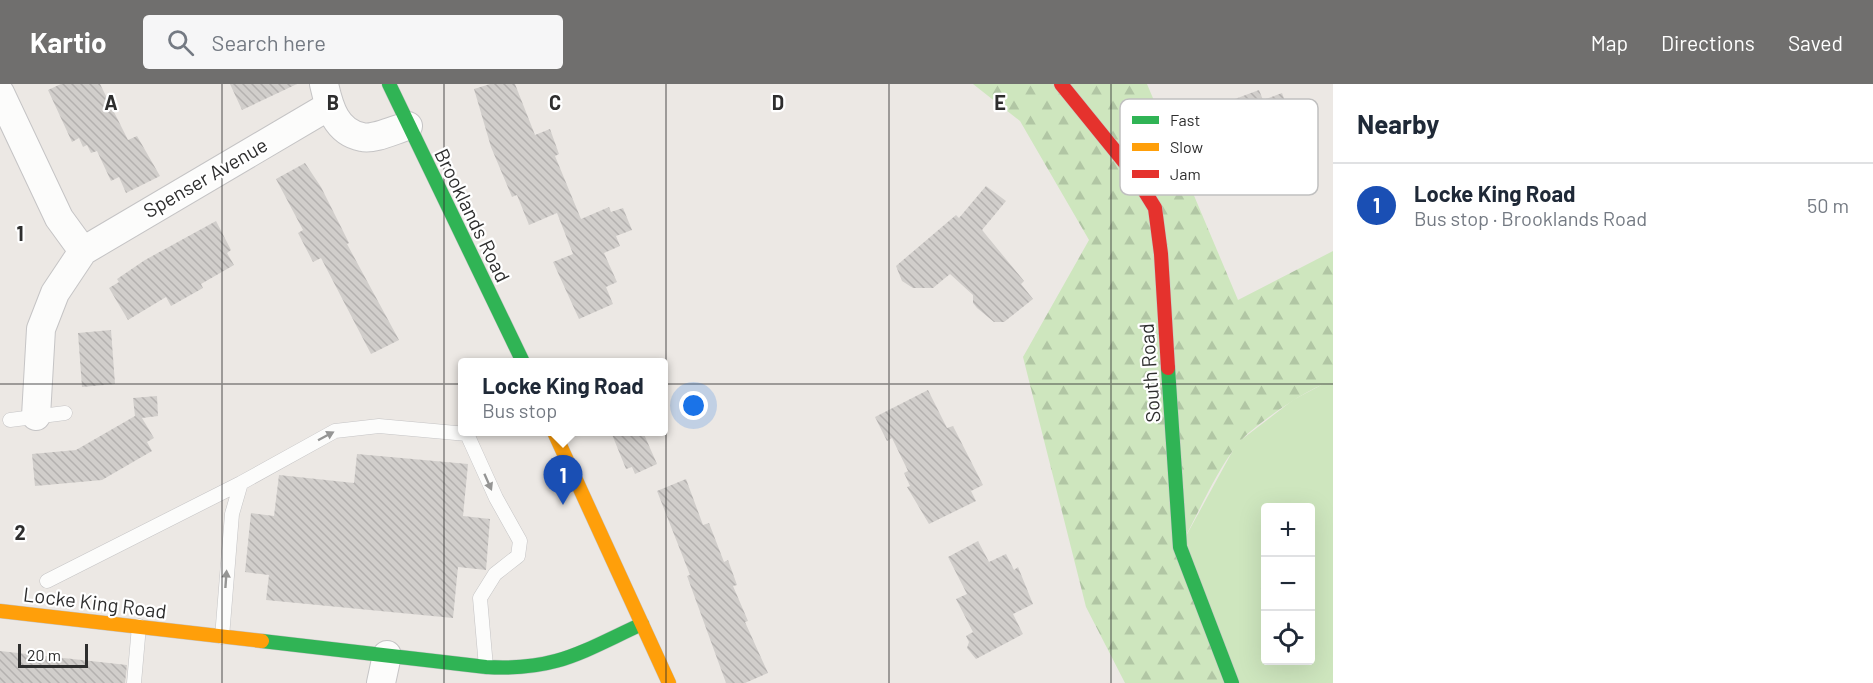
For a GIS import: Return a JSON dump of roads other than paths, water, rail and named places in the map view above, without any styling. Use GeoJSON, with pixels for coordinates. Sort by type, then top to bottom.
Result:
{"type":"FeatureCollection","features":[{"type":"Feature","properties":{"kind":"street","name":"Brooklands Road"},"geometry":{"type":"LineString","coordinates":[[389,84],[521,358]]}},
{"type":"Feature","properties":{"kind":"street","name":"South Road"},"geometry":{"type":"LineString","coordinates":[[1061,84],[1120,157]]}},
{"type":"Feature","properties":{"kind":"street"},"geometry":{"type":"LineString","coordinates":[[0,93],[59,218],[83,251]]}},
{"type":"Feature","properties":{"kind":"street","name":"Spenser Avenue"},"geometry":{"type":"LineString","coordinates":[[23,418],[41,329],[55,293],[83,251],[326,95],[342,128],[364,138],[408,126]]}},
{"type":"Feature","properties":{"kind":"street","name":"South Road"},"geometry":{"type":"LineString","coordinates":[[1147,195],[1155,208],[1161,254],[1180,548],[1232,683]]}},
{"type":"Feature","properties":{"kind":"street"},"geometry":{"type":"LineString","coordinates":[[556,436],[669,683]]}},
{"type":"Feature","properties":{"kind":"street","name":"Locke King Road"},"geometry":{"type":"LineString","coordinates":[[0,610],[486,668],[519,669],[543,666],[567,658],[642,624]]}},
{"type":"Feature","properties":{"kind":"street"},"geometry":{"type":"LineString","coordinates":[[381,683],[387,655]]}},
{"type":"Feature","properties":{"kind":"lane"},"geometry":{"type":"LineString","coordinates":[[23,418],[65,413]]}},
{"type":"Feature","properties":{"kind":"lane"},"geometry":{"type":"LineString","coordinates":[[47,581],[241,483],[335,431],[379,426],[458,433]]}},
{"type":"Feature","properties":{"kind":"lane"},"geometry":{"type":"LineString","coordinates":[[468,436],[495,498],[520,541],[518,556],[495,574],[480,598],[486,668]]}},
{"type":"Feature","properties":{"kind":"lane"},"geometry":{"type":"LineString","coordinates":[[222,637],[232,514],[241,483]]}},
{"type":"Feature","properties":{"kind":"lane"},"geometry":{"type":"LineString","coordinates":[[134,683],[139,626]]}},
{"type":"Feature","properties":{"kind":"place","name":"Locke King Road"},"geometry":{"type":"Point","coordinates":[563,505]}}]}
